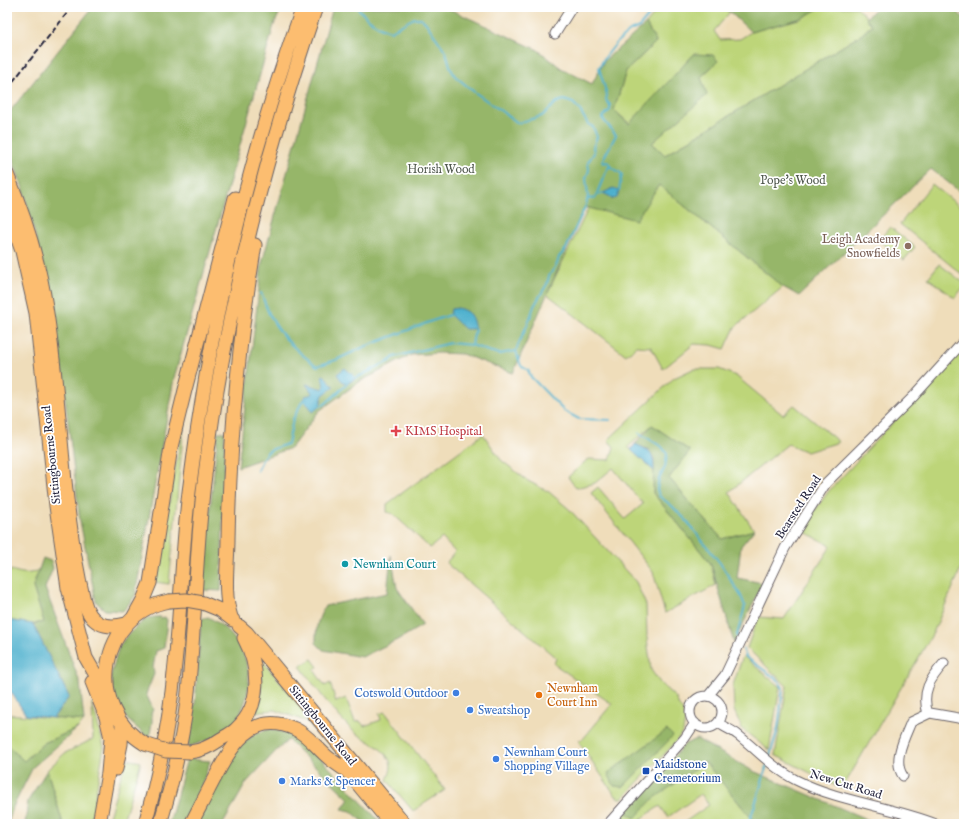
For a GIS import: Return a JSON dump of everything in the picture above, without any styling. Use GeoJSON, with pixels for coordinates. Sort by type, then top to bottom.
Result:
{"type":"FeatureCollection","features":[{"type":"Feature","properties":{"kind":"highway"},"geometry":{"type":"LineString","coordinates":[[145,824],[156,784],[169,715],[176,657],[186,519],[202,397],[228,262],[264,124],[303,7]]}},
{"type":"Feature","properties":{"kind":"highway"},"geometry":{"type":"LineString","coordinates":[[160,824],[174,772],[187,701],[198,536],[204,478],[223,360],[238,286],[262,186],[285,102],[316,7]]}},
{"type":"Feature","properties":{"kind":"highway"},"geometry":{"type":"LineString","coordinates":[[238,727],[206,748],[190,752],[166,751],[145,744],[122,726],[109,698],[106,682],[108,662],[114,644],[143,600],[150,583],[171,447],[227,227],[240,183],[264,124]]}},
{"type":"Feature","properties":{"kind":"highway","name":"Sittingbourne Road"},"geometry":{"type":"LineString","coordinates":[[7,174],[30,237],[46,307],[68,511],[84,601],[89,614],[98,623],[111,627],[129,621],[147,608],[169,601],[186,600],[203,603],[220,610],[247,633],[405,824]]}},
{"type":"Feature","properties":{"kind":"highway"},"geometry":{"type":"LineString","coordinates":[[203,800],[215,761],[251,708],[254,698],[256,679],[255,665],[251,650],[235,622],[228,606],[227,582],[233,421],[240,344],[258,226],[262,186]]}},
{"type":"Feature","properties":{"kind":"highway","name":"Sittingbourne Road"},"geometry":{"type":"LineString","coordinates":[[7,208],[22,251],[36,313],[56,506],[66,577],[86,658],[109,698]]}},
{"type":"Feature","properties":{"kind":"highway"},"geometry":{"type":"LineString","coordinates":[[86,658],[87,669],[110,732],[111,750],[103,807],[99,824]]}},
{"type":"Feature","properties":{"kind":"highway","name":"Sittingbourne Road"},"geometry":{"type":"LineString","coordinates":[[238,727],[269,716],[282,717],[298,723],[312,732],[391,824]]}},
{"type":"Feature","properties":{"kind":"highway"},"geometry":{"type":"LineString","coordinates":[[191,824],[221,764],[234,745],[248,732],[265,724],[281,725],[308,737],[329,759],[347,771]]}},
{"type":"Feature","properties":{"kind":"highway"},"geometry":{"type":"LineString","coordinates":[[103,807],[115,772],[121,744],[122,726]]}},
{"type":"Feature","properties":{"kind":"street"},"geometry":{"type":"LineString","coordinates":[[555,34],[572,7]]}},
{"type":"Feature","properties":{"kind":"street","name":"Bearsted Road"},"geometry":{"type":"LineString","coordinates":[[708,696],[725,675],[785,548],[826,483],[914,396],[964,341]]}},
{"type":"Feature","properties":{"kind":"street"},"geometry":{"type":"LineString","coordinates":[[928,714],[926,694],[930,683],[944,663]]}},
{"type":"Feature","properties":{"kind":"street"},"geometry":{"type":"LineString","coordinates":[[708,696],[717,700],[722,709],[718,723],[706,728],[695,723],[691,715],[692,706],[698,698],[708,696]]}},
{"type":"Feature","properties":{"kind":"street"},"geometry":{"type":"LineString","coordinates":[[903,776],[901,774],[899,758],[903,741],[911,722],[928,714],[964,719]]}},
{"type":"Feature","properties":{"kind":"street"},"geometry":{"type":"LineString","coordinates":[[608,824],[685,738],[695,723]]}},
{"type":"Feature","properties":{"kind":"street","name":"New Cut Road"},"geometry":{"type":"LineString","coordinates":[[718,723],[737,734],[776,767],[800,782],[828,793],[936,824]]}},
{"type":"Feature","properties":{"kind":"green space"},"geometry":{"type":"Polygon","coordinates":[[[93,7],[282,7],[274,25],[174,378],[135,596],[123,611],[105,610],[96,602],[80,521],[55,314],[23,188],[7,145],[7,115],[93,7]]]}},
{"type":"Feature","properties":{"kind":"green space","name":"Horish Wood"},"geometry":{"type":"Polygon","coordinates":[[[333,7],[445,7],[538,50],[561,68],[592,84],[604,61],[646,24],[656,42],[626,71],[614,110],[629,124],[694,54],[713,55],[718,61],[701,77],[707,95],[652,143],[665,155],[861,35],[872,25],[866,18],[878,7],[885,7],[889,10],[892,7],[951,7],[964,18],[964,195],[931,169],[799,296],[783,287],[659,185],[636,220],[585,207],[513,373],[462,354],[439,353],[411,355],[359,382],[319,411],[291,448],[238,467],[262,263],[333,7]]]}},
{"type":"Feature","properties":{"kind":"green space"},"geometry":{"type":"Polygon","coordinates":[[[660,7],[719,7],[730,12],[714,31],[720,40],[740,39],[751,32],[802,18],[821,7],[857,7],[873,24],[861,35],[665,155],[652,143],[706,95],[701,77],[718,61],[694,54],[630,124],[614,110],[626,71],[656,42],[646,24],[660,7]]]}},
{"type":"Feature","properties":{"kind":"green space"},"geometry":{"type":"Polygon","coordinates":[[[719,7],[821,7],[802,18],[751,32],[730,12],[719,7]]]}},
{"type":"Feature","properties":{"kind":"green space"},"geometry":{"type":"Polygon","coordinates":[[[932,184],[964,210],[964,276],[900,224],[932,184]]]}},
{"type":"Feature","properties":{"kind":"green space"},"geometry":{"type":"Polygon","coordinates":[[[659,185],[783,287],[735,327],[725,349],[711,345],[694,344],[663,369],[651,347],[637,346],[626,355],[547,294],[589,207],[636,219],[659,185]]]}},
{"type":"Feature","properties":{"kind":"green space"},"geometry":{"type":"Polygon","coordinates":[[[890,227],[915,247],[904,260],[879,240],[890,227]]]}},
{"type":"Feature","properties":{"kind":"green space"},"geometry":{"type":"Polygon","coordinates":[[[939,264],[964,283],[964,286],[955,298],[928,278],[939,264]]]}},
{"type":"Feature","properties":{"kind":"green space"},"geometry":{"type":"Polygon","coordinates":[[[964,346],[964,562],[933,633],[842,789],[775,755],[787,686],[747,648],[758,617],[784,619],[831,546],[801,530],[828,492],[964,346]]]}},
{"type":"Feature","properties":{"kind":"green space"},"geometry":{"type":"Polygon","coordinates":[[[693,369],[719,369],[736,376],[783,415],[794,405],[839,442],[807,452],[788,444],[729,492],[754,530],[722,539],[669,478],[690,451],[652,425],[628,447],[654,471],[653,493],[711,564],[716,585],[665,613],[653,572],[591,493],[598,487],[625,519],[643,504],[613,468],[595,483],[576,488],[568,477],[588,459],[610,460],[614,447],[608,440],[674,378],[693,369]]]}},
{"type":"Feature","properties":{"kind":"green space"},"geometry":{"type":"Polygon","coordinates":[[[185,414],[169,584],[155,582],[185,414]]]}},
{"type":"Feature","properties":{"kind":"green space"},"geometry":{"type":"Polygon","coordinates":[[[652,425],[690,451],[669,478],[722,539],[754,530],[741,546],[737,578],[763,583],[734,643],[711,564],[653,493],[654,459],[649,450],[635,444],[652,425]]]}},
{"type":"Feature","properties":{"kind":"green space"},"geometry":{"type":"Polygon","coordinates":[[[218,432],[225,432],[221,591],[202,590],[218,432]]]}},
{"type":"Feature","properties":{"kind":"green space"},"geometry":{"type":"Polygon","coordinates":[[[483,434],[501,460],[528,481],[549,492],[569,509],[636,582],[646,605],[647,638],[651,670],[661,684],[676,698],[685,719],[683,732],[674,744],[623,798],[619,798],[615,795],[579,741],[583,739],[612,704],[554,664],[556,658],[446,563],[455,552],[442,538],[430,548],[393,514],[387,512],[387,504],[483,434]]]}},
{"type":"Feature","properties":{"kind":"green space"},"geometry":{"type":"Polygon","coordinates":[[[391,555],[397,588],[423,625],[401,638],[362,657],[323,650],[316,643],[316,632],[325,606],[387,593],[391,555]]]}},
{"type":"Feature","properties":{"kind":"green space"},"geometry":{"type":"Polygon","coordinates":[[[43,558],[51,561],[53,568],[45,588],[80,683],[84,721],[53,718],[69,697],[33,624],[44,622],[33,587],[43,558]]]}},
{"type":"Feature","properties":{"kind":"green space"},"geometry":{"type":"Polygon","coordinates":[[[39,569],[33,587],[44,622],[33,624],[7,620],[7,575],[11,570],[22,573],[32,573],[39,569]]]}},
{"type":"Feature","properties":{"kind":"green space"},"geometry":{"type":"Polygon","coordinates":[[[160,617],[161,619],[165,617],[167,620],[164,648],[156,651],[153,668],[154,674],[146,694],[153,709],[151,714],[152,722],[150,736],[146,736],[128,720],[115,700],[111,675],[119,647],[125,638],[148,618],[160,617]]]}},
{"type":"Feature","properties":{"kind":"green space"},"geometry":{"type":"Polygon","coordinates":[[[208,617],[219,623],[228,632],[242,651],[248,674],[248,687],[244,706],[233,724],[218,735],[190,746],[188,744],[193,709],[195,705],[201,619],[208,617]]]}},
{"type":"Feature","properties":{"kind":"green space"},"geometry":{"type":"Polygon","coordinates":[[[743,656],[780,687],[769,750],[742,729],[734,710],[733,685],[743,656]]]}},
{"type":"Feature","properties":{"kind":"green space"},"geometry":{"type":"Polygon","coordinates":[[[260,658],[333,744],[332,746],[305,721],[275,710],[254,712],[259,698],[261,685],[260,658]]]}},
{"type":"Feature","properties":{"kind":"green space"},"geometry":{"type":"Polygon","coordinates":[[[312,659],[318,667],[314,670],[325,686],[330,683],[336,702],[346,698],[355,722],[360,721],[364,726],[381,720],[379,714],[385,712],[445,790],[413,811],[387,780],[391,764],[386,754],[377,746],[351,729],[344,722],[318,691],[300,666],[312,659]]]}},
{"type":"Feature","properties":{"kind":"green space"},"geometry":{"type":"Polygon","coordinates":[[[92,703],[104,747],[92,815],[89,824],[63,824],[47,770],[65,753],[93,739],[92,703]]]}},
{"type":"Feature","properties":{"kind":"green space"},"geometry":{"type":"Polygon","coordinates":[[[8,714],[84,721],[78,728],[44,743],[24,761],[7,745],[8,714]]]}},
{"type":"Feature","properties":{"kind":"green space"},"geometry":{"type":"Polygon","coordinates":[[[78,728],[33,767],[13,807],[7,824],[7,745],[24,761],[44,743],[78,728]]]}},
{"type":"Feature","properties":{"kind":"green space"},"geometry":{"type":"Polygon","coordinates":[[[271,729],[291,734],[309,746],[382,824],[366,824],[351,811],[342,809],[349,799],[288,740],[246,783],[223,824],[196,824],[235,751],[256,733],[271,729]]]}},
{"type":"Feature","properties":{"kind":"green space"},"geometry":{"type":"Polygon","coordinates":[[[667,730],[673,736],[623,787],[614,786],[608,773],[667,730]]]}},
{"type":"Feature","properties":{"kind":"green space"},"geometry":{"type":"Polygon","coordinates":[[[697,739],[753,771],[878,824],[752,824],[753,820],[705,762],[652,800],[635,818],[625,812],[685,744],[697,739]]]}},
{"type":"Feature","properties":{"kind":"green space"},"geometry":{"type":"Polygon","coordinates":[[[126,759],[141,762],[122,824],[107,824],[126,759]]]}},
{"type":"Feature","properties":{"kind":"green space"},"geometry":{"type":"Polygon","coordinates":[[[187,759],[210,761],[185,824],[169,824],[187,759]]]}},
{"type":"Feature","properties":{"kind":"green space"},"geometry":{"type":"Polygon","coordinates":[[[705,762],[753,820],[752,824],[682,824],[709,805],[701,794],[668,817],[660,806],[641,819],[644,824],[617,824],[625,812],[705,762]]]}},
{"type":"Feature","properties":{"kind":"green space"},"geometry":{"type":"Polygon","coordinates":[[[47,770],[63,824],[25,824],[28,801],[47,770]]]}},
{"type":"Feature","properties":{"kind":"water"},"geometry":{"type":"Polygon","coordinates":[[[613,188],[619,190],[617,198],[613,199],[603,193],[613,188]]]}},
{"type":"Feature","properties":{"kind":"water"},"geometry":{"type":"Polygon","coordinates":[[[458,308],[466,311],[470,315],[475,329],[465,329],[450,315],[451,309],[458,308]]]}},
{"type":"Feature","properties":{"kind":"water"},"geometry":{"type":"Polygon","coordinates":[[[345,368],[356,378],[347,384],[341,380],[337,374],[345,368]]]}},
{"type":"Feature","properties":{"kind":"water"},"geometry":{"type":"Polygon","coordinates":[[[324,375],[334,387],[323,395],[320,406],[313,412],[303,400],[305,396],[313,394],[306,384],[323,389],[324,386],[322,376],[324,375]]]}},
{"type":"Feature","properties":{"kind":"water"},"geometry":{"type":"Polygon","coordinates":[[[635,444],[650,453],[653,460],[654,471],[631,450],[635,444]]]}},
{"type":"Feature","properties":{"kind":"water"},"geometry":{"type":"Polygon","coordinates":[[[7,620],[33,624],[69,697],[53,718],[26,715],[7,686],[7,620]]]}},
{"type":"Feature","properties":{"kind":"waterway"},"geometry":{"type":"LineString","coordinates":[[357,7],[372,22],[381,28],[391,31],[414,18],[421,18],[446,52],[451,69],[455,76],[473,91],[518,123],[542,116],[557,102],[564,100],[573,103],[579,109],[588,124],[593,127],[597,137],[593,147],[594,153],[588,162],[589,170],[586,178],[588,196],[586,205],[566,249],[559,257],[557,264],[549,276],[547,284],[534,306],[516,351],[521,366],[528,370],[531,377],[564,411],[579,419],[610,420]]}},
{"type":"Feature","properties":{"kind":"waterway"},"geometry":{"type":"LineString","coordinates":[[619,190],[622,174],[610,166],[607,162],[603,163],[602,161],[616,135],[602,118],[610,110],[610,105],[606,100],[607,95],[599,68],[603,60],[618,41],[630,31],[639,27],[656,7]]}},
{"type":"Feature","properties":{"kind":"waterway"},"geometry":{"type":"LineString","coordinates":[[588,199],[595,198],[607,169],[610,166]]}},
{"type":"Feature","properties":{"kind":"waterway"},"geometry":{"type":"LineString","coordinates":[[596,195],[603,193]]}},
{"type":"Feature","properties":{"kind":"waterway"},"geometry":{"type":"LineString","coordinates":[[261,293],[269,313],[281,333],[298,351],[317,366],[336,360],[364,347],[450,315]]}},
{"type":"Feature","properties":{"kind":"waterway"},"geometry":{"type":"LineString","coordinates":[[472,345],[475,329]]}},
{"type":"Feature","properties":{"kind":"waterway"},"geometry":{"type":"LineString","coordinates":[[356,378],[394,357],[450,343],[472,345],[499,354],[516,351]]}},
{"type":"Feature","properties":{"kind":"waterway"},"geometry":{"type":"LineString","coordinates":[[320,406],[325,404],[347,384]]}},
{"type":"Feature","properties":{"kind":"waterway"},"geometry":{"type":"LineString","coordinates":[[257,471],[268,452],[288,444],[293,419],[303,400]]}},
{"type":"Feature","properties":{"kind":"waterway"},"geometry":{"type":"LineString","coordinates":[[639,433],[662,447],[667,454],[665,467],[659,479],[657,489],[659,496],[671,505],[685,519],[720,563],[741,596],[745,606],[737,637]]}},
{"type":"Feature","properties":{"kind":"waterway"},"geometry":{"type":"LineString","coordinates":[[743,649],[746,657],[778,680],[783,688],[778,728],[769,759]]}},
{"type":"Feature","properties":{"kind":"waterway"},"geometry":{"type":"LineString","coordinates":[[748,824],[767,765]]}},
{"type":"Feature","properties":{"kind":"railway"},"geometry":{"type":"LineString","coordinates":[[7,89],[72,7]]}},
{"type":"Feature","properties":{"kind":"place","name":"Leigh Academy Snowfields"},"geometry":{"type":"Point","coordinates":[908,246]}},
{"type":"Feature","properties":{"kind":"place","name":"KIMS Hospital"},"geometry":{"type":"Point","coordinates":[396,431]}},
{"type":"Feature","properties":{"kind":"place","name":"Newnham Court"},"geometry":{"type":"Point","coordinates":[345,564]}},
{"type":"Feature","properties":{"kind":"place","name":"Cotswold Outdoor"},"geometry":{"type":"Point","coordinates":[456,693]}},
{"type":"Feature","properties":{"kind":"place","name":"Newnham Court Inn"},"geometry":{"type":"Point","coordinates":[539,695]}},
{"type":"Feature","properties":{"kind":"place","name":"Sweatshop"},"geometry":{"type":"Point","coordinates":[470,710]}},
{"type":"Feature","properties":{"kind":"place","name":"Newnham Court Shopping Village"},"geometry":{"type":"Point","coordinates":[496,759]}},
{"type":"Feature","properties":{"kind":"place","name":"Maidstone Cremetorium"},"geometry":{"type":"Point","coordinates":[646,771]}},
{"type":"Feature","properties":{"kind":"place","name":"Marks & Spencer"},"geometry":{"type":"Point","coordinates":[282,781]}},
{"type":"Feature","properties":{"kind":"park label","name":"Pope's Wood"},"geometry":{"type":"Point","coordinates":[793,180]}}]}
